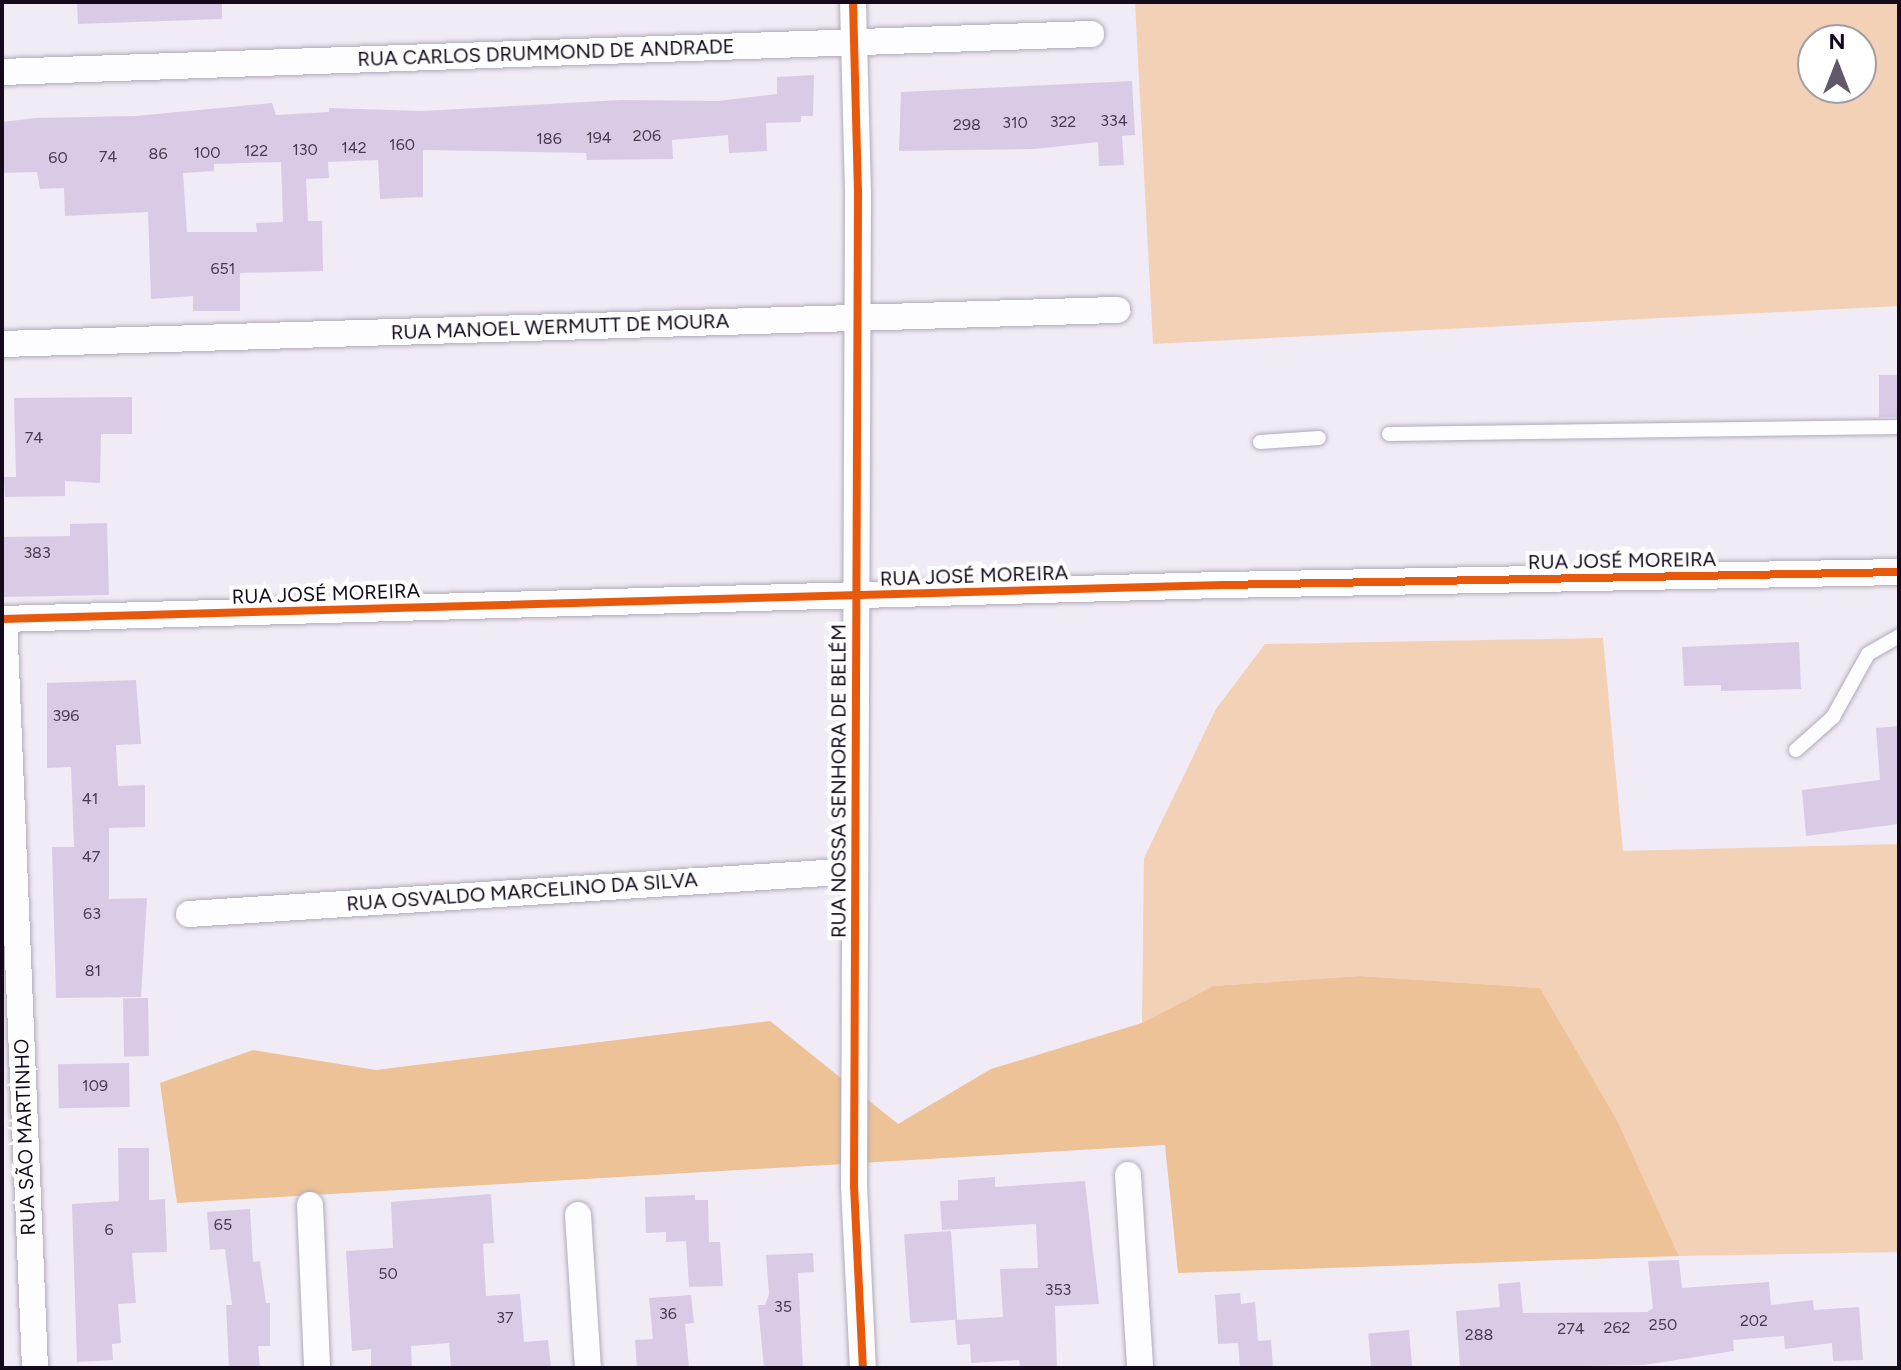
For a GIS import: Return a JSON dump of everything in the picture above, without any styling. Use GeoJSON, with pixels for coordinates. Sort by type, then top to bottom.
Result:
{"type":"FeatureCollection","features":[{"type":"Feature","properties":{"kind":"street","name":"RUA NOSSA SENHORA DE BELÉM"},"geometry":{"type":"LineString","coordinates":[[853,2],[857,318],[854,1186],[863,1368]]}},
{"type":"Feature","properties":{"kind":"street","name":"RUA CARLOS DRUMMOND DE ANDRADE"},"geometry":{"type":"LineString","coordinates":[[2,72],[1091,34]]}},
{"type":"Feature","properties":{"kind":"street","name":"RUA MANOEL WERMUTT DE MOURA"},"geometry":{"type":"LineString","coordinates":[[2,344],[1117,310]]}},
{"type":"Feature","properties":{"kind":"street","name":"RUA JOSÉ MOREIRA"},"geometry":{"type":"LineString","coordinates":[[3,619],[1899,572]]}},
{"type":"Feature","properties":{"kind":"street","name":"RUA SÃO MARTINHO"},"geometry":{"type":"LineString","coordinates":[[3,619],[11,999],[35,1368]]}},
{"type":"Feature","properties":{"kind":"street","name":"RUA OSVALDO MARCELINO DA SILVA"},"geometry":{"type":"LineString","coordinates":[[189,914],[855,871]]}},
{"type":"Feature","properties":{"kind":"street"},"geometry":{"type":"LineString","coordinates":[[1128,1175],[1140,1368]]}},
{"type":"Feature","properties":{"kind":"street"},"geometry":{"type":"LineString","coordinates":[[310,1205],[317,1368]]}},
{"type":"Feature","properties":{"kind":"street"},"geometry":{"type":"LineString","coordinates":[[578,1215],[588,1368]]}},
{"type":"Feature","properties":{"kind":"lane"},"geometry":{"type":"LineString","coordinates":[[1389,434],[1899,427]]}},
{"type":"Feature","properties":{"kind":"lane"},"geometry":{"type":"LineString","coordinates":[[1260,442],[1319,438]]}},
{"type":"Feature","properties":{"kind":"lane"},"geometry":{"type":"LineString","coordinates":[[1796,750],[1833,717],[1868,654],[1899,636]]}},
{"type":"Feature","properties":{"kind":"shaded area"},"geometry":{"type":"Polygon","coordinates":[[[1135,2],[1899,2],[1899,306],[1153,344],[1135,2]]]}},
{"type":"Feature","properties":{"kind":"shaded area"},"geometry":{"type":"Polygon","coordinates":[[[1603,638],[1623,851],[1899,844],[1899,1252],[1679,1256],[1617,1120],[1540,988],[1360,976],[1213,986],[1142,1023],[1144,858],[1216,709],[1265,644],[1603,638]]]}},
{"type":"Feature","properties":{"kind":"shaded area"},"geometry":{"type":"Polygon","coordinates":[[[1360,976],[1540,988],[1617,1120],[1679,1256],[1178,1273],[1165,1145],[177,1203],[160,1083],[253,1050],[376,1070],[770,1021],[898,1124],[991,1069],[1142,1023],[1213,986],[1360,976]]]}},
{"type":"Feature","properties":{"kind":"building"},"geometry":{"type":"Polygon","coordinates":[[[77,2],[222,2],[222,19],[78,24],[77,2]]]}},
{"type":"Feature","properties":{"kind":"building"},"geometry":{"type":"Polygon","coordinates":[[[814,75],[813,116],[801,116],[801,122],[766,123],[767,151],[729,153],[728,135],[672,140],[673,159],[587,160],[586,153],[423,150],[423,197],[380,199],[378,160],[328,162],[329,178],[306,179],[308,221],[322,221],[323,271],[240,273],[240,311],[193,311],[193,296],[151,299],[148,212],[65,216],[64,188],[40,189],[37,172],[2,173],[2,122],[36,118],[136,116],[272,103],[276,115],[329,112],[329,108],[422,111],[621,100],[718,101],[777,94],[777,77],[814,75]],[[281,162],[214,164],[214,171],[183,173],[187,232],[257,232],[256,223],[283,222],[281,162]]]}},
{"type":"Feature","properties":{"kind":"building"},"geometry":{"type":"Polygon","coordinates":[[[1132,81],[1135,135],[1122,136],[1124,165],[1099,166],[1098,142],[1035,149],[899,151],[901,92],[1132,81]]]}},
{"type":"Feature","properties":{"kind":"building"},"geometry":{"type":"Polygon","coordinates":[[[1879,375],[1899,375],[1899,417],[1879,417],[1879,375]]]}},
{"type":"Feature","properties":{"kind":"building"},"geometry":{"type":"Polygon","coordinates":[[[132,397],[132,434],[101,434],[100,483],[65,481],[65,496],[5,497],[4,477],[16,477],[14,398],[132,397]]]}},
{"type":"Feature","properties":{"kind":"building"},"geometry":{"type":"Polygon","coordinates":[[[107,523],[109,595],[2,597],[2,537],[70,536],[70,524],[107,523]]]}},
{"type":"Feature","properties":{"kind":"building"},"geometry":{"type":"Polygon","coordinates":[[[1799,642],[1801,689],[1721,691],[1721,685],[1684,686],[1682,647],[1799,642]]]}},
{"type":"Feature","properties":{"kind":"building"},"geometry":{"type":"Polygon","coordinates":[[[136,680],[141,744],[116,745],[118,786],[145,785],[145,827],[109,828],[109,899],[147,898],[141,997],[56,998],[52,847],[74,847],[71,767],[47,768],[47,683],[136,680]]]}},
{"type":"Feature","properties":{"kind":"building"},"geometry":{"type":"Polygon","coordinates":[[[1899,726],[1899,824],[1806,836],[1802,790],[1880,780],[1876,728],[1899,726]]]}},
{"type":"Feature","properties":{"kind":"building"},"geometry":{"type":"Polygon","coordinates":[[[123,998],[148,998],[149,1056],[124,1056],[123,998]]]}},
{"type":"Feature","properties":{"kind":"building"},"geometry":{"type":"Polygon","coordinates":[[[129,1063],[130,1107],[59,1108],[58,1064],[129,1063]]]}},
{"type":"Feature","properties":{"kind":"building"},"geometry":{"type":"Polygon","coordinates":[[[118,1148],[149,1148],[149,1200],[165,1199],[167,1252],[132,1253],[136,1303],[118,1304],[121,1343],[112,1344],[113,1360],[77,1362],[72,1204],[119,1201],[118,1148]]]}},
{"type":"Feature","properties":{"kind":"building"},"geometry":{"type":"Polygon","coordinates":[[[995,1177],[995,1187],[1085,1181],[1099,1304],[1055,1306],[1057,1368],[1020,1368],[1019,1360],[971,1363],[970,1344],[957,1345],[955,1320],[1003,1317],[1000,1269],[1038,1268],[1036,1224],[942,1230],[940,1201],[958,1200],[958,1180],[995,1177]]]}},
{"type":"Feature","properties":{"kind":"building"},"geometry":{"type":"Polygon","coordinates":[[[491,1194],[494,1243],[483,1244],[486,1296],[520,1294],[524,1342],[548,1340],[551,1368],[451,1368],[449,1343],[411,1346],[412,1368],[371,1368],[371,1349],[352,1351],[346,1251],[393,1248],[391,1202],[491,1194]]]}},
{"type":"Feature","properties":{"kind":"building"},"geometry":{"type":"Polygon","coordinates":[[[695,1195],[695,1200],[708,1200],[709,1242],[720,1242],[723,1286],[689,1287],[686,1241],[666,1242],[666,1232],[646,1233],[645,1197],[695,1195]]]}},
{"type":"Feature","properties":{"kind":"building"},"geometry":{"type":"Polygon","coordinates":[[[250,1209],[253,1262],[260,1261],[266,1303],[270,1303],[270,1346],[258,1346],[260,1368],[229,1368],[226,1305],[232,1305],[225,1249],[210,1250],[207,1212],[250,1209]]]}},
{"type":"Feature","properties":{"kind":"building"},"geometry":{"type":"Polygon","coordinates":[[[951,1231],[957,1320],[910,1323],[904,1234],[951,1231]]]}},
{"type":"Feature","properties":{"kind":"building"},"geometry":{"type":"Polygon","coordinates":[[[813,1253],[814,1272],[798,1273],[803,1368],[764,1368],[758,1305],[765,1305],[769,1294],[766,1255],[813,1253]]]}},
{"type":"Feature","properties":{"kind":"building"},"geometry":{"type":"Polygon","coordinates":[[[1679,1260],[1682,1288],[1769,1282],[1771,1305],[1813,1300],[1814,1310],[1859,1307],[1863,1360],[1833,1361],[1832,1343],[1785,1349],[1784,1336],[1733,1340],[1734,1351],[1644,1365],[1460,1368],[1456,1311],[1500,1307],[1498,1284],[1520,1282],[1523,1313],[1647,1312],[1653,1308],[1648,1261],[1679,1260]]]}},
{"type":"Feature","properties":{"kind":"building"},"geometry":{"type":"Polygon","coordinates":[[[1240,1293],[1241,1304],[1255,1302],[1258,1341],[1271,1340],[1273,1368],[1240,1368],[1238,1343],[1218,1344],[1215,1295],[1240,1293]]]}},
{"type":"Feature","properties":{"kind":"building"},"geometry":{"type":"Polygon","coordinates":[[[691,1295],[694,1323],[685,1324],[689,1368],[637,1368],[635,1340],[653,1339],[649,1298],[691,1295]]]}},
{"type":"Feature","properties":{"kind":"building"},"geometry":{"type":"Polygon","coordinates":[[[1409,1330],[1412,1368],[1371,1368],[1368,1334],[1409,1330]]]}},
{"type":"Feature","properties":{"kind":"cycle path"},"geometry":{"type":"LineString","coordinates":[[853,2],[858,193],[854,1186],[863,1368]]}},
{"type":"Feature","properties":{"kind":"cycle path"},"geometry":{"type":"LineString","coordinates":[[2,619],[1223,585],[1899,572]]}}]}
